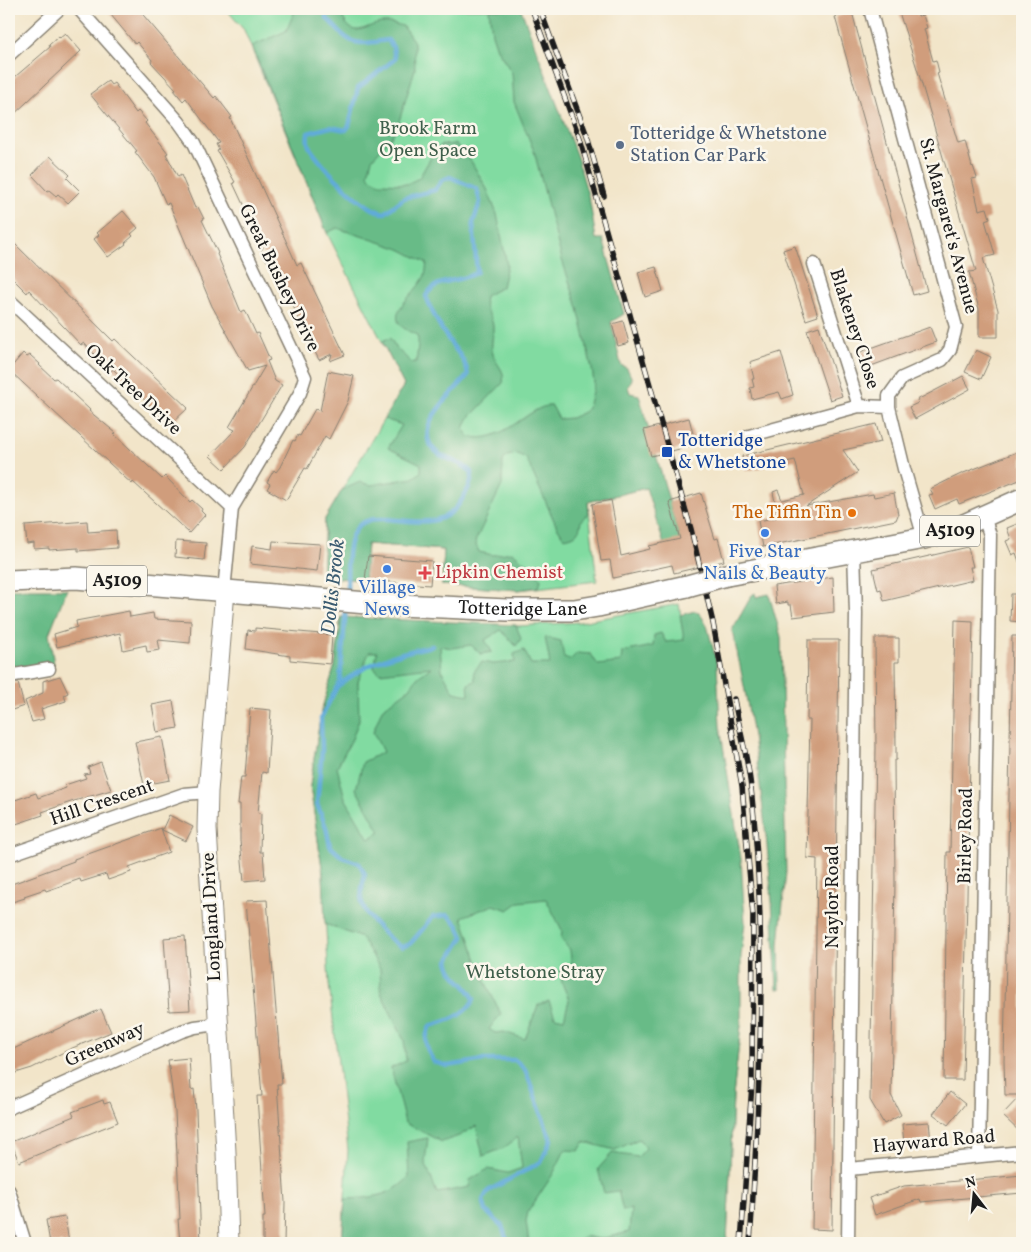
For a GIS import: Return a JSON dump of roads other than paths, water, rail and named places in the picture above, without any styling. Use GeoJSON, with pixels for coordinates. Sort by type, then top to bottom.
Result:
{"type":"FeatureCollection","features":[{"type":"Feature","properties":{"kind":"main road","name":"Totteridge Lane"},"geometry":{"type":"LineString","coordinates":[[9,581],[76,578],[378,604],[506,610],[574,610],[687,586],[727,575],[924,538],[984,517],[1022,500]]}},
{"type":"Feature","properties":{"kind":"street"},"geometry":{"type":"LineString","coordinates":[[9,55],[59,9]]}},
{"type":"Feature","properties":{"kind":"street","name":"Great Bushey Drive"},"geometry":{"type":"LineString","coordinates":[[79,9],[179,122],[194,143],[305,377],[300,393],[232,508],[224,591]]}},
{"type":"Feature","properties":{"kind":"street","name":"St. Margaret's Avenue"},"geometry":{"type":"LineString","coordinates":[[870,9],[956,327],[952,345],[942,360],[902,378],[889,396],[889,407]]}},
{"type":"Feature","properties":{"kind":"street","name":"Blakeney Close"},"geometry":{"type":"LineString","coordinates":[[814,264],[859,406]]}},
{"type":"Feature","properties":{"kind":"street","name":"Oak Tree Drive"},"geometry":{"type":"LineString","coordinates":[[9,300],[232,508]]}},
{"type":"Feature","properties":{"kind":"street"},"geometry":{"type":"LineString","coordinates":[[749,436],[859,406],[889,407],[924,538]]}},
{"type":"Feature","properties":{"kind":"street","name":"Birley Road"},"geometry":{"type":"LineString","coordinates":[[979,1156],[990,535],[984,517]]}},
{"type":"Feature","properties":{"kind":"street","name":"Naylor Road"},"geometry":{"type":"LineString","coordinates":[[848,1243],[856,613],[854,551]]}},
{"type":"Feature","properties":{"kind":"street","name":"Longland Drive"},"geometry":{"type":"LineString","coordinates":[[224,591],[208,792],[207,829],[229,1243]]}},
{"type":"Feature","properties":{"kind":"street"},"geometry":{"type":"LineString","coordinates":[[9,676],[49,669]]}},
{"type":"Feature","properties":{"kind":"street","name":"Hill Crescent"},"geometry":{"type":"LineString","coordinates":[[9,855],[170,799],[198,791],[208,792]]}},
{"type":"Feature","properties":{"kind":"street","name":"Greenway"},"geometry":{"type":"LineString","coordinates":[[9,1108],[182,1032],[195,1027],[218,1024]]}},
{"type":"Feature","properties":{"kind":"street","name":"Hayward Road"},"geometry":{"type":"LineString","coordinates":[[849,1169],[1022,1152]]}},
{"type":"Feature","properties":{"kind":"street"},"geometry":{"type":"LineString","coordinates":[[9,1191],[25,1243]]}},
{"type":"Feature","properties":{"kind":"waterway","name":"Dollis Brook"},"geometry":{"type":"LineString","coordinates":[[327,9],[326,17],[347,38],[359,43],[388,40],[393,47],[395,59],[358,88],[349,126],[346,130],[330,127],[308,133],[310,147],[318,159],[356,197],[376,210],[385,213],[404,198],[435,190],[442,180],[450,177],[477,189],[480,202],[473,223],[477,272],[470,276],[442,283],[431,290],[426,296],[446,337],[464,361],[468,375],[444,402],[430,423],[428,434],[430,444],[439,454],[461,464],[469,470],[472,473],[470,484],[461,501],[449,514],[435,520],[419,522],[373,519],[361,524],[350,541],[347,564],[347,595]]}},
{"type":"Feature","properties":{"kind":"waterway","name":"Dollis Brook"},"geometry":{"type":"LineString","coordinates":[[346,608],[340,681],[321,718],[322,750],[317,804],[326,827],[330,846],[342,857],[359,863],[365,874],[361,897],[362,903],[367,914],[383,933],[402,947],[410,944],[433,917],[448,915],[457,924],[463,937],[448,961],[456,977],[467,988],[474,999],[461,1014],[430,1026],[426,1045],[434,1062],[448,1066],[484,1060],[515,1060],[525,1069],[551,1140],[541,1162],[488,1191],[483,1200],[486,1211],[502,1226],[508,1243]]}},
{"type":"Feature","properties":{"kind":"waterway"},"geometry":{"type":"LineString","coordinates":[[338,686],[371,664],[406,652],[432,646]]}},
{"type":"Feature","properties":{"kind":"railway"},"geometry":{"type":"LineString","coordinates":[[532,9],[580,139],[691,529],[713,623],[742,786],[753,916],[752,1084],[741,1243]]}},
{"type":"Feature","properties":{"kind":"railway"},"geometry":{"type":"LineString","coordinates":[[540,9],[587,136],[604,196]]}},
{"type":"Feature","properties":{"kind":"railway"},"geometry":{"type":"LineString","coordinates":[[734,699],[750,777],[756,845],[761,959],[757,1129],[750,1243]]}},
{"type":"Feature","properties":{"kind":"place","name":"Totteridge & Whetstone Station Car Park"},"geometry":{"type":"Point","coordinates":[620,145]}},
{"type":"Feature","properties":{"kind":"place","name":"Totteridge & Whetstone"},"geometry":{"type":"Point","coordinates":[667,452]}},
{"type":"Feature","properties":{"kind":"place","name":"The Tiffin Tin"},"geometry":{"type":"Point","coordinates":[852,513]}},
{"type":"Feature","properties":{"kind":"place","name":"Five Star Nails & Beauty"},"geometry":{"type":"Point","coordinates":[765,533]}},
{"type":"Feature","properties":{"kind":"place","name":"Village News"},"geometry":{"type":"Point","coordinates":[387,569]}},
{"type":"Feature","properties":{"kind":"place","name":"Lipkin Chemist"},"geometry":{"type":"Point","coordinates":[425,573]}},
{"type":"Feature","properties":{"kind":"park label","name":"Brook Farm Open Space"},"geometry":{"type":"Point","coordinates":[428,140]}},
{"type":"Feature","properties":{"kind":"park label","name":"Whetstone Stray"},"geometry":{"type":"Point","coordinates":[535,973]}}]}
